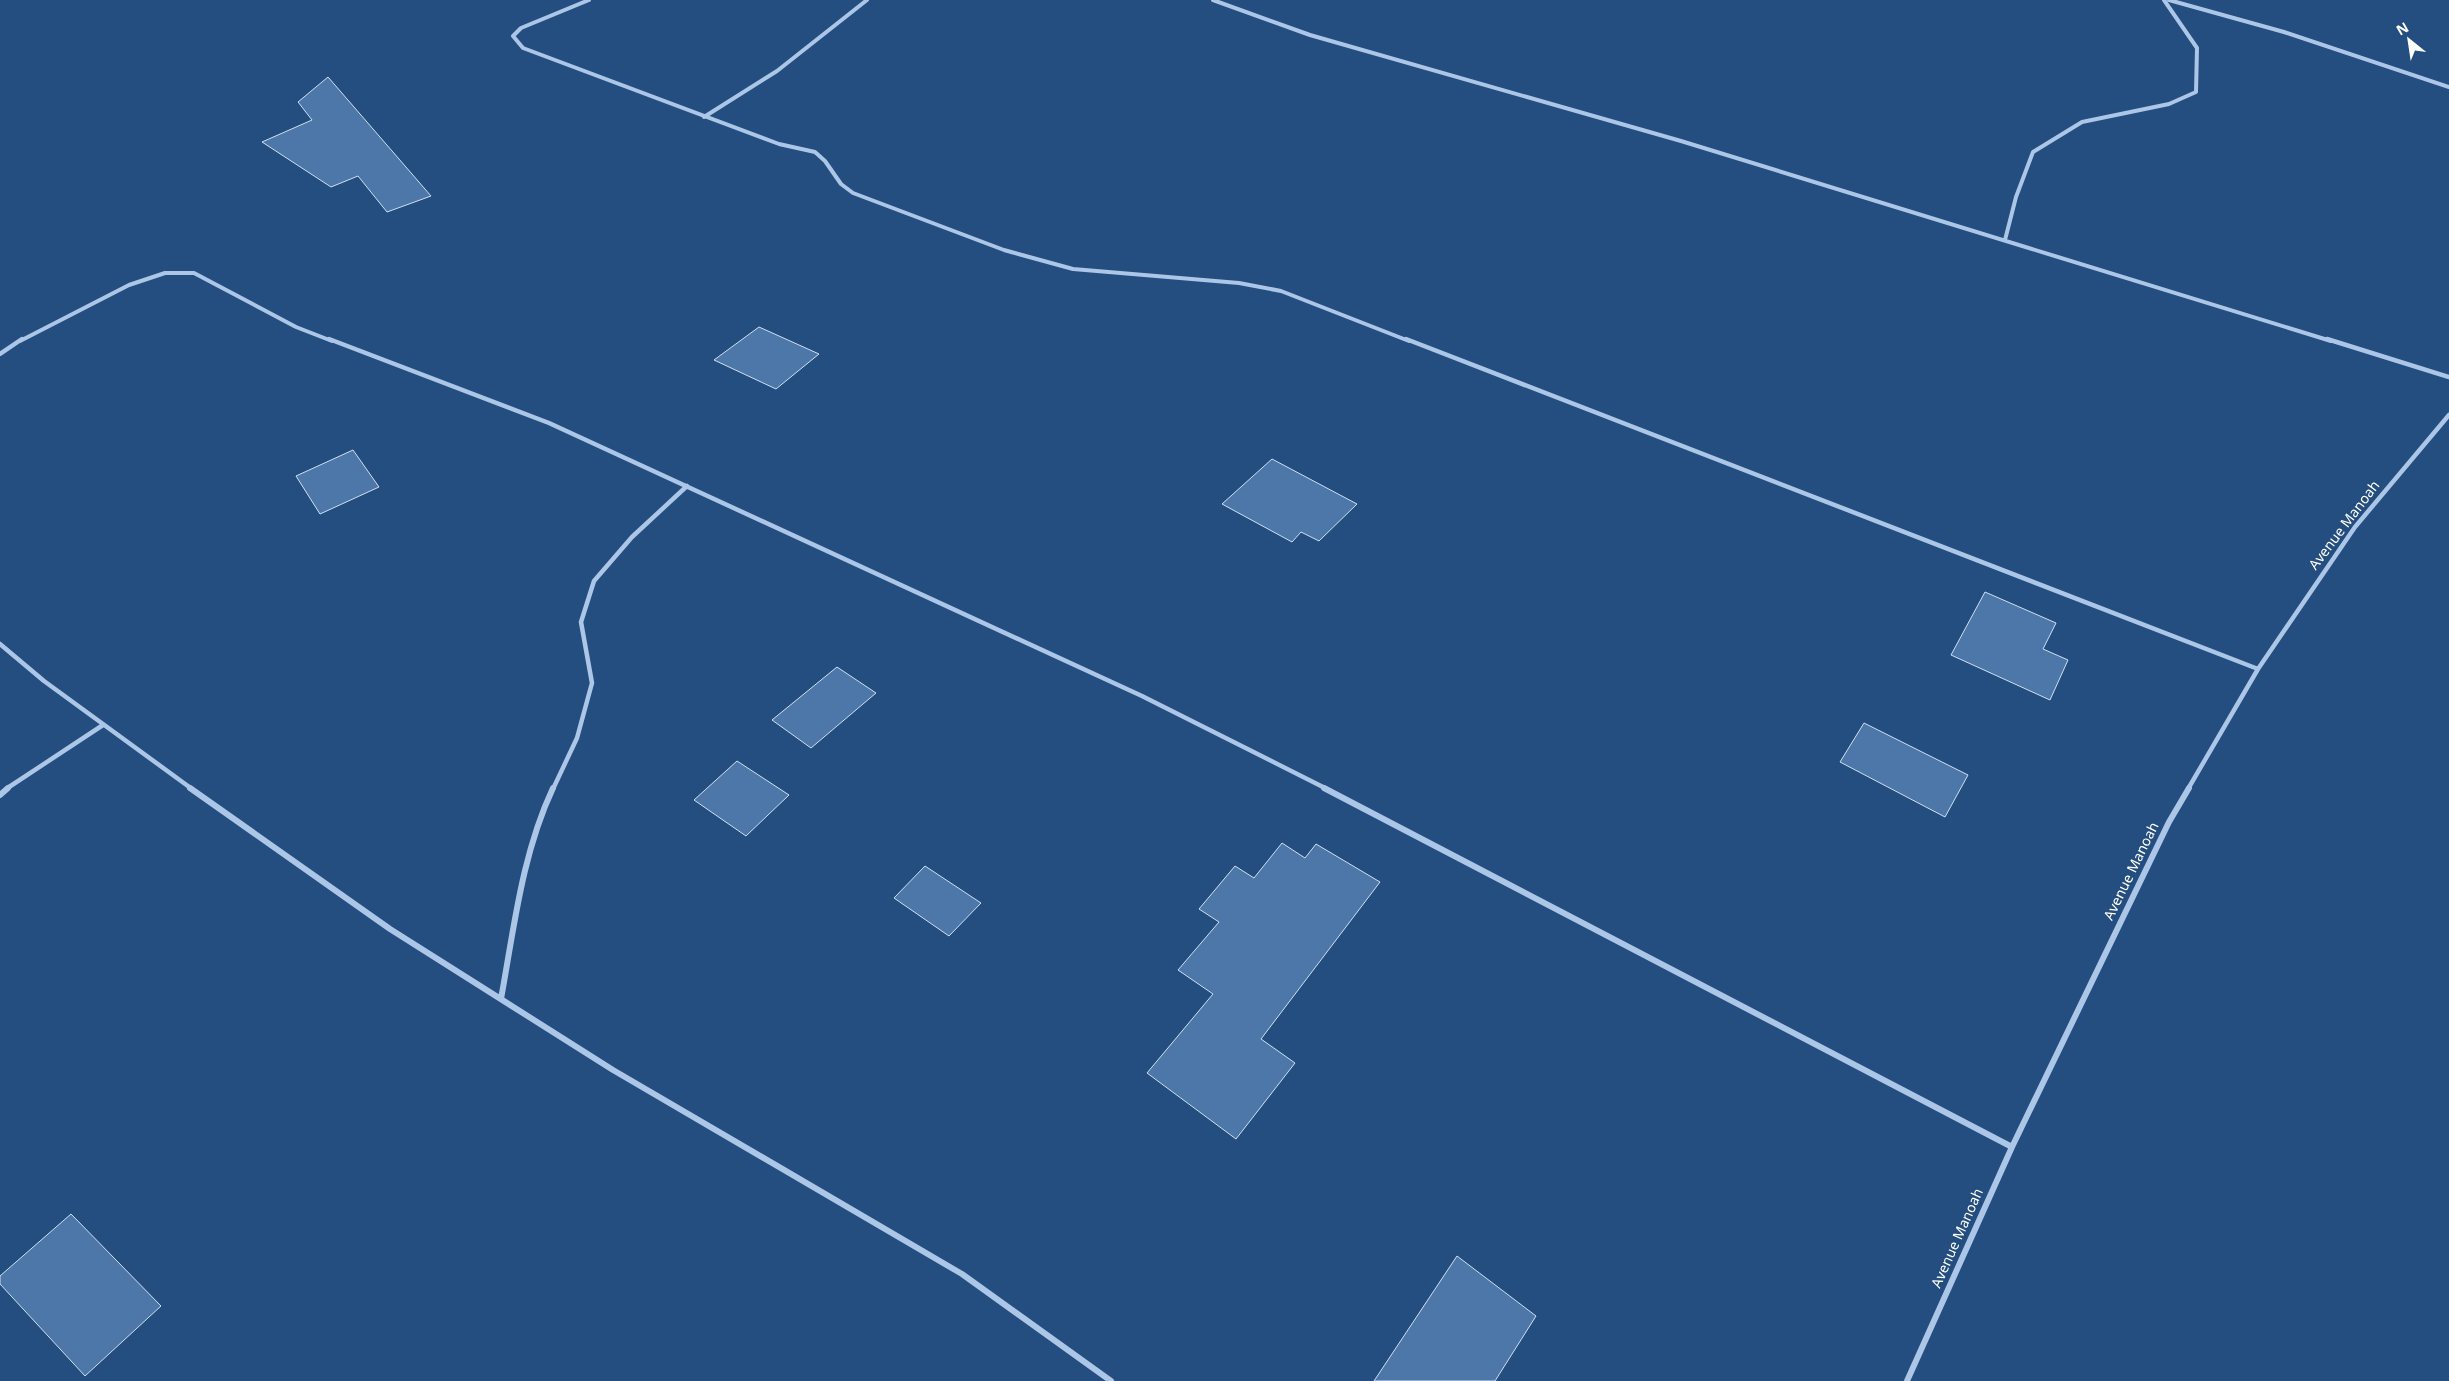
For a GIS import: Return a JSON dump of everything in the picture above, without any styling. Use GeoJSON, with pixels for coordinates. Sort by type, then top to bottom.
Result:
{"type":"FeatureCollection","features":[{"type":"Feature","properties":{"kind":"street"},"geometry":{"type":"LineString","coordinates":[[589,0],[521,28],[512,36],[523,48],[779,144],[815,152],[841,184],[852,193],[1004,250],[1073,269],[1239,284],[1280,291],[2258,669]]}},
{"type":"Feature","properties":{"kind":"street"},"geometry":{"type":"LineString","coordinates":[[704,117],[776,71],[867,0]]}},
{"type":"Feature","properties":{"kind":"street"},"geometry":{"type":"LineString","coordinates":[[1213,0],[1310,35],[1681,141],[2449,377]]}},
{"type":"Feature","properties":{"kind":"street"},"geometry":{"type":"LineString","coordinates":[[2005,240],[2016,197],[2033,152],[2082,122],[2169,104],[2196,92],[2198,48],[2164,0]]}},
{"type":"Feature","properties":{"kind":"street"},"geometry":{"type":"LineString","coordinates":[[2169,0],[2284,32],[2449,87]]}},
{"type":"Feature","properties":{"kind":"street"},"geometry":{"type":"LineString","coordinates":[[0,354],[32,332],[128,285],[165,273],[194,273],[296,327],[549,423],[1142,696],[1409,831],[2012,1147]]}},
{"type":"Feature","properties":{"kind":"street","name":"Avenue Manoah"},"geometry":{"type":"LineString","coordinates":[[1907,1381],[2012,1147],[2169,822],[2258,669],[2355,527],[2449,415]]}},
{"type":"Feature","properties":{"kind":"street"},"geometry":{"type":"LineString","coordinates":[[501,999],[510,939],[541,814],[577,738],[592,683],[581,622],[594,581],[632,538],[687,486]]}},
{"type":"Feature","properties":{"kind":"street"},"geometry":{"type":"LineString","coordinates":[[0,644],[44,681],[147,758],[390,929],[613,1070],[962,1274],[1111,1381]]}},
{"type":"Feature","properties":{"kind":"street"},"geometry":{"type":"LineString","coordinates":[[0,795],[16,781],[103,725]]}},
{"type":"Feature","properties":{"kind":"building"},"geometry":{"type":"Polygon","coordinates":[[[328,77],[431,196],[387,212],[358,176],[331,187],[262,142],[312,120],[298,102],[328,77]]]}},
{"type":"Feature","properties":{"kind":"building"},"geometry":{"type":"Polygon","coordinates":[[[759,327],[819,354],[776,389],[714,360],[759,327]]]}},
{"type":"Feature","properties":{"kind":"building"},"geometry":{"type":"Polygon","coordinates":[[[353,450],[379,487],[320,514],[296,476],[353,450]]]}},
{"type":"Feature","properties":{"kind":"building"},"geometry":{"type":"Polygon","coordinates":[[[1272,459],[1357,504],[1319,541],[1301,532],[1292,542],[1222,504],[1272,459]]]}},
{"type":"Feature","properties":{"kind":"building"},"geometry":{"type":"Polygon","coordinates":[[[1985,592],[2056,623],[2043,649],[2068,660],[2050,700],[1951,655],[1985,592]]]}},
{"type":"Feature","properties":{"kind":"building"},"geometry":{"type":"Polygon","coordinates":[[[837,667],[876,693],[811,748],[772,720],[837,667]]]}},
{"type":"Feature","properties":{"kind":"building"},"geometry":{"type":"Polygon","coordinates":[[[1864,723],[1968,775],[1945,817],[1840,762],[1864,723]]]}},
{"type":"Feature","properties":{"kind":"building"},"geometry":{"type":"Polygon","coordinates":[[[737,761],[789,795],[746,836],[694,800],[737,761]]]}},
{"type":"Feature","properties":{"kind":"building"},"geometry":{"type":"Polygon","coordinates":[[[1282,843],[1305,858],[1316,844],[1380,882],[1261,1039],[1295,1063],[1236,1139],[1147,1073],[1213,994],[1178,970],[1219,922],[1199,909],[1235,866],[1254,878],[1282,843]]]}},
{"type":"Feature","properties":{"kind":"building"},"geometry":{"type":"Polygon","coordinates":[[[925,866],[981,903],[949,936],[894,898],[925,866]]]}},
{"type":"Feature","properties":{"kind":"building"},"geometry":{"type":"Polygon","coordinates":[[[71,1214],[161,1306],[85,1376],[0,1284],[0,1276],[71,1214]]]}},
{"type":"Feature","properties":{"kind":"building"},"geometry":{"type":"Polygon","coordinates":[[[1457,1256],[1536,1316],[1495,1381],[1374,1381],[1457,1256]]]}}]}
